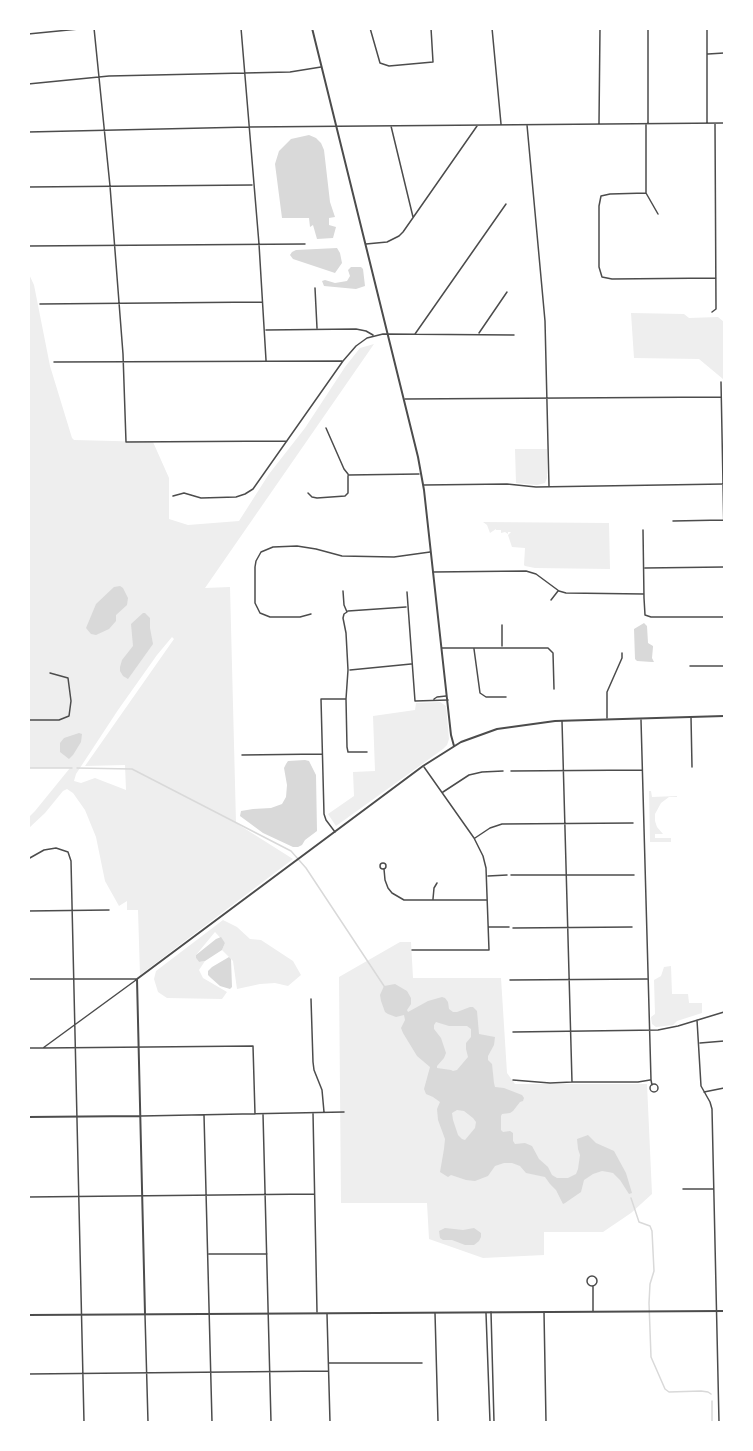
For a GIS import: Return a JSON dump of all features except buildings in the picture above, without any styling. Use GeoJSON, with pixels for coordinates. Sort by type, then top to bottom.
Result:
{"type":"FeatureCollection","features":[{"type":"Feature","properties":{"kind":"street"},"geometry":{"type":"LineString","coordinates":[[28,34],[89,28]]}},
{"type":"Feature","properties":{"kind":"street"},"geometry":{"type":"LineString","coordinates":[[94,28],[110,186],[124,362],[126,442],[287,441]]}},
{"type":"Feature","properties":{"kind":"street"},"geometry":{"type":"LineString","coordinates":[[241,28],[266,360]]}},
{"type":"Feature","properties":{"kind":"street"},"geometry":{"type":"LineString","coordinates":[[312,28],[421,474],[454,746]]}},
{"type":"Feature","properties":{"kind":"street"},"geometry":{"type":"LineString","coordinates":[[370,28],[380,63],[389,66],[433,62],[431,28]]}},
{"type":"Feature","properties":{"kind":"street"},"geometry":{"type":"LineString","coordinates":[[492,28],[501,125]]}},
{"type":"Feature","properties":{"kind":"street"},"geometry":{"type":"LineString","coordinates":[[599,124],[600,28]]}},
{"type":"Feature","properties":{"kind":"street"},"geometry":{"type":"LineString","coordinates":[[648,28],[646,193],[658,214]]}},
{"type":"Feature","properties":{"kind":"street"},"geometry":{"type":"LineString","coordinates":[[707,28],[707,124]]}},
{"type":"Feature","properties":{"kind":"street"},"geometry":{"type":"LineString","coordinates":[[707,54],[724,53]]}},
{"type":"Feature","properties":{"kind":"street"},"geometry":{"type":"LineString","coordinates":[[28,84],[99,77],[296,72],[321,67]]}},
{"type":"Feature","properties":{"kind":"street"},"geometry":{"type":"LineString","coordinates":[[712,312],[716,309],[715,123]]}},
{"type":"Feature","properties":{"kind":"street"},"geometry":{"type":"LineString","coordinates":[[28,132],[249,127],[724,123]]}},
{"type":"Feature","properties":{"kind":"street"},"geometry":{"type":"LineString","coordinates":[[527,124],[546,321],[549,486]]}},
{"type":"Feature","properties":{"kind":"street"},"geometry":{"type":"LineString","coordinates":[[365,244],[384,243],[393,240],[403,232],[477,125]]}},
{"type":"Feature","properties":{"kind":"street"},"geometry":{"type":"LineString","coordinates":[[391,126],[414,218]]}},
{"type":"Feature","properties":{"kind":"street"},"geometry":{"type":"LineString","coordinates":[[28,188],[253,185]]}},
{"type":"Feature","properties":{"kind":"street"},"geometry":{"type":"LineString","coordinates":[[646,193],[601,196],[599,267],[602,277],[612,279],[716,278]]}},
{"type":"Feature","properties":{"kind":"street"},"geometry":{"type":"LineString","coordinates":[[415,334],[506,204]]}},
{"type":"Feature","properties":{"kind":"street"},"geometry":{"type":"LineString","coordinates":[[28,246],[305,244]]}},
{"type":"Feature","properties":{"kind":"street"},"geometry":{"type":"LineString","coordinates":[[315,288],[317,329]]}},
{"type":"Feature","properties":{"kind":"street"},"geometry":{"type":"LineString","coordinates":[[478,334],[507,292]]}},
{"type":"Feature","properties":{"kind":"street"},"geometry":{"type":"LineString","coordinates":[[40,304],[263,302]]}},
{"type":"Feature","properties":{"kind":"street"},"geometry":{"type":"LineString","coordinates":[[265,330],[361,329],[374,336]]}},
{"type":"Feature","properties":{"kind":"street"},"geometry":{"type":"LineString","coordinates":[[173,496],[184,493],[204,498],[232,498],[253,489],[343,361],[359,342],[388,334],[514,335]]}},
{"type":"Feature","properties":{"kind":"street"},"geometry":{"type":"LineString","coordinates":[[54,362],[343,361]]}},
{"type":"Feature","properties":{"kind":"street"},"geometry":{"type":"LineString","coordinates":[[721,382],[724,536]]}},
{"type":"Feature","properties":{"kind":"street"},"geometry":{"type":"LineString","coordinates":[[404,399],[721,398]]}},
{"type":"Feature","properties":{"kind":"street"},"geometry":{"type":"LineString","coordinates":[[308,493],[317,498],[345,496],[348,493],[348,475],[326,428]]}},
{"type":"Feature","properties":{"kind":"street"},"geometry":{"type":"LineString","coordinates":[[348,475],[421,474]]}},
{"type":"Feature","properties":{"kind":"street"},"geometry":{"type":"LineString","coordinates":[[423,485],[724,484]]}},
{"type":"Feature","properties":{"kind":"street"},"geometry":{"type":"LineString","coordinates":[[673,521],[724,520]]}},
{"type":"Feature","properties":{"kind":"street"},"geometry":{"type":"LineString","coordinates":[[643,530],[644,612],[646,616],[724,616]]}},
{"type":"Feature","properties":{"kind":"street"},"geometry":{"type":"LineString","coordinates":[[310,614],[300,617],[270,617],[260,613],[255,603],[255,567],[261,552],[273,547],[302,547],[342,556],[394,557],[431,552]]}},
{"type":"Feature","properties":{"kind":"street"},"geometry":{"type":"LineString","coordinates":[[644,568],[724,567]]}},
{"type":"Feature","properties":{"kind":"street"},"geometry":{"type":"LineString","coordinates":[[433,572],[526,571],[539,576],[559,591],[575,594],[644,594]]}},
{"type":"Feature","properties":{"kind":"street"},"geometry":{"type":"LineString","coordinates":[[343,591],[347,612]]}},
{"type":"Feature","properties":{"kind":"street"},"geometry":{"type":"LineString","coordinates":[[551,600],[559,591]]}},
{"type":"Feature","properties":{"kind":"street"},"geometry":{"type":"LineString","coordinates":[[407,592],[415,701],[437,701],[447,698]]}},
{"type":"Feature","properties":{"kind":"street"},"geometry":{"type":"LineString","coordinates":[[367,752],[348,752],[347,750],[348,670],[344,614],[407,608]]}},
{"type":"Feature","properties":{"kind":"street"},"geometry":{"type":"LineString","coordinates":[[502,625],[502,647]]}},
{"type":"Feature","properties":{"kind":"street"},"geometry":{"type":"LineString","coordinates":[[442,648],[502,647],[552,650],[554,689]]}},
{"type":"Feature","properties":{"kind":"street"},"geometry":{"type":"LineString","coordinates":[[474,648],[480,693],[486,697],[506,697]]}},
{"type":"Feature","properties":{"kind":"street"},"geometry":{"type":"LineString","coordinates":[[607,719],[606,694],[622,658],[622,653]]}},
{"type":"Feature","properties":{"kind":"street"},"geometry":{"type":"LineString","coordinates":[[348,670],[412,664]]}},
{"type":"Feature","properties":{"kind":"street"},"geometry":{"type":"LineString","coordinates":[[690,666],[724,666]]}},
{"type":"Feature","properties":{"kind":"street"},"geometry":{"type":"LineString","coordinates":[[28,720],[58,720],[69,716],[71,701],[68,678],[50,673]]}},
{"type":"Feature","properties":{"kind":"street"},"geometry":{"type":"LineString","coordinates":[[335,832],[324,814],[321,699],[346,699]]}},
{"type":"Feature","properties":{"kind":"street"},"geometry":{"type":"LineString","coordinates":[[43,1048],[423,766],[454,746],[496,729],[562,721],[724,716]]}},
{"type":"Feature","properties":{"kind":"street"},"geometry":{"type":"LineString","coordinates":[[691,717],[692,767]]}},
{"type":"Feature","properties":{"kind":"street"},"geometry":{"type":"LineString","coordinates":[[641,719],[652,1085]]}},
{"type":"Feature","properties":{"kind":"street"},"geometry":{"type":"LineString","coordinates":[[562,721],[572,1082]]}},
{"type":"Feature","properties":{"kind":"street"},"geometry":{"type":"LineString","coordinates":[[242,755],[323,754]]}},
{"type":"Feature","properties":{"kind":"street"},"geometry":{"type":"LineString","coordinates":[[412,950],[489,950],[487,876],[483,856],[474,838],[423,766]]}},
{"type":"Feature","properties":{"kind":"street"},"geometry":{"type":"LineString","coordinates":[[511,771],[642,770]]}},
{"type":"Feature","properties":{"kind":"street"},"geometry":{"type":"LineString","coordinates":[[442,793],[469,775],[503,771]]}},
{"type":"Feature","properties":{"kind":"street"},"geometry":{"type":"LineString","coordinates":[[474,838],[502,824],[633,823]]}},
{"type":"Feature","properties":{"kind":"street"},"geometry":{"type":"LineString","coordinates":[[28,859],[48,849],[60,849],[68,852],[71,861],[84,1422]]}},
{"type":"Feature","properties":{"kind":"street"},"geometry":{"type":"LineString","coordinates":[[384,869],[386,885],[392,893],[407,900],[487,900]]}},
{"type":"Feature","properties":{"kind":"street"},"geometry":{"type":"LineString","coordinates":[[487,876],[507,875]]}},
{"type":"Feature","properties":{"kind":"street"},"geometry":{"type":"LineString","coordinates":[[511,875],[634,875]]}},
{"type":"Feature","properties":{"kind":"street"},"geometry":{"type":"LineString","coordinates":[[433,901],[434,888],[437,883]]}},
{"type":"Feature","properties":{"kind":"street"},"geometry":{"type":"LineString","coordinates":[[28,910],[109,910]]}},
{"type":"Feature","properties":{"kind":"street"},"geometry":{"type":"LineString","coordinates":[[488,927],[509,927]]}},
{"type":"Feature","properties":{"kind":"street"},"geometry":{"type":"LineString","coordinates":[[513,928],[632,927]]}},
{"type":"Feature","properties":{"kind":"street"},"geometry":{"type":"LineString","coordinates":[[28,979],[136,979]]}},
{"type":"Feature","properties":{"kind":"street"},"geometry":{"type":"LineString","coordinates":[[136,979],[148,1422]]}},
{"type":"Feature","properties":{"kind":"street"},"geometry":{"type":"LineString","coordinates":[[510,980],[648,979]]}},
{"type":"Feature","properties":{"kind":"street"},"geometry":{"type":"LineString","coordinates":[[311,999],[313,1062],[322,1090],[324,1113]]}},
{"type":"Feature","properties":{"kind":"street"},"geometry":{"type":"LineString","coordinates":[[513,1032],[650,1030],[671,1028],[724,1012]]}},
{"type":"Feature","properties":{"kind":"street"},"geometry":{"type":"LineString","coordinates":[[697,1020],[701,1086],[712,1108],[719,1422]]}},
{"type":"Feature","properties":{"kind":"street"},"geometry":{"type":"LineString","coordinates":[[699,1043],[724,1041]]}},
{"type":"Feature","properties":{"kind":"street"},"geometry":{"type":"LineString","coordinates":[[28,1048],[253,1046],[255,1114]]}},
{"type":"Feature","properties":{"kind":"street"},"geometry":{"type":"LineString","coordinates":[[513,1080],[550,1083],[651,1080]]}},
{"type":"Feature","properties":{"kind":"street"},"geometry":{"type":"LineString","coordinates":[[704,1092],[724,1088]]}},
{"type":"Feature","properties":{"kind":"street"},"geometry":{"type":"LineString","coordinates":[[28,1117],[344,1112]]}},
{"type":"Feature","properties":{"kind":"street"},"geometry":{"type":"LineString","coordinates":[[312,1113],[317,1313]]}},
{"type":"Feature","properties":{"kind":"street"},"geometry":{"type":"LineString","coordinates":[[263,1114],[271,1422]]}},
{"type":"Feature","properties":{"kind":"street"},"geometry":{"type":"LineString","coordinates":[[204,1115],[212,1422]]}},
{"type":"Feature","properties":{"kind":"street"},"geometry":{"type":"LineString","coordinates":[[683,1189],[714,1189]]}},
{"type":"Feature","properties":{"kind":"street"},"geometry":{"type":"LineString","coordinates":[[28,1197],[314,1194]]}},
{"type":"Feature","properties":{"kind":"street"},"geometry":{"type":"LineString","coordinates":[[208,1254],[267,1254]]}},
{"type":"Feature","properties":{"kind":"street"},"geometry":{"type":"LineString","coordinates":[[592,1286],[593,1311]]}},
{"type":"Feature","properties":{"kind":"street"},"geometry":{"type":"LineString","coordinates":[[28,1315],[724,1311]]}},
{"type":"Feature","properties":{"kind":"street"},"geometry":{"type":"LineString","coordinates":[[435,1312],[438,1422]]}},
{"type":"Feature","properties":{"kind":"street"},"geometry":{"type":"LineString","coordinates":[[486,1312],[490,1422]]}},
{"type":"Feature","properties":{"kind":"street"},"geometry":{"type":"LineString","coordinates":[[491,1312],[494,1422]]}},
{"type":"Feature","properties":{"kind":"street"},"geometry":{"type":"LineString","coordinates":[[544,1312],[546,1422]]}},
{"type":"Feature","properties":{"kind":"street"},"geometry":{"type":"LineString","coordinates":[[327,1313],[330,1422]]}},
{"type":"Feature","properties":{"kind":"street"},"geometry":{"type":"LineString","coordinates":[[328,1363],[422,1363]]}},
{"type":"Feature","properties":{"kind":"street"},"geometry":{"type":"LineString","coordinates":[[28,1374],[328,1371]]}},
{"type":"Feature","properties":{"kind":"street"},"geometry":{"type":"LineString","coordinates":[[719,1405],[724,1405]]}},
{"type":"Feature","properties":{"kind":"shaded area"},"geometry":{"type":"Polygon","coordinates":[[[309,135],[321,143],[324,150],[330,202],[335,217],[329,218],[329,225],[336,227],[333,238],[317,239],[313,225],[310,227],[309,218],[282,218],[275,164],[279,151],[291,139],[309,135]]]}},
{"type":"Feature","properties":{"kind":"shaded area"},"geometry":{"type":"Polygon","coordinates":[[[337,248],[342,263],[335,273],[293,259],[290,255],[296,250],[337,248]]]}},
{"type":"Feature","properties":{"kind":"shaded area"},"geometry":{"type":"Polygon","coordinates":[[[351,267],[363,269],[365,286],[356,289],[324,286],[322,281],[325,280],[335,283],[347,281],[350,276],[348,270],[351,267]]]}},
{"type":"Feature","properties":{"kind":"shaded area"},"geometry":{"type":"Polygon","coordinates":[[[28,272],[34,285],[50,366],[72,438],[74,440],[153,442],[169,478],[169,519],[188,525],[239,521],[269,474],[305,428],[345,367],[360,348],[374,344],[205,588],[230,587],[236,823],[293,859],[140,975],[138,910],[127,910],[127,901],[119,906],[105,881],[96,837],[85,810],[73,793],[67,789],[63,791],[29,828],[29,817],[70,768],[29,768],[28,272]],[[172,637],[157,655],[118,710],[76,774],[74,781],[81,783],[95,778],[126,790],[125,765],[85,766],[174,639],[172,637]]]}},
{"type":"Feature","properties":{"kind":"shaded area"},"geometry":{"type":"Polygon","coordinates":[[[631,313],[684,314],[689,318],[718,317],[724,322],[724,401],[723,379],[699,359],[634,358],[631,313]]]}},
{"type":"Feature","properties":{"kind":"shaded area"},"geometry":{"type":"Polygon","coordinates":[[[515,449],[547,449],[545,483],[537,485],[516,483],[515,449]]]}},
{"type":"Feature","properties":{"kind":"shaded area"},"geometry":{"type":"Polygon","coordinates":[[[483,522],[609,523],[610,569],[525,566],[525,548],[512,547],[508,535],[511,532],[501,533],[501,530],[496,529],[490,533],[483,522]]]}},
{"type":"Feature","properties":{"kind":"shaded area"},"geometry":{"type":"Polygon","coordinates":[[[120,586],[128,598],[127,605],[116,615],[116,621],[109,629],[96,635],[91,634],[86,628],[96,604],[114,587],[120,586]]]}},
{"type":"Feature","properties":{"kind":"shaded area"},"geometry":{"type":"Polygon","coordinates":[[[143,613],[150,618],[153,644],[128,679],[123,676],[120,667],[122,660],[133,646],[131,624],[143,613]]]}},
{"type":"Feature","properties":{"kind":"shaded area"},"geometry":{"type":"Polygon","coordinates":[[[644,623],[647,626],[648,643],[653,646],[654,662],[635,659],[634,629],[644,623]]]}},
{"type":"Feature","properties":{"kind":"shaded area"},"geometry":{"type":"Polygon","coordinates":[[[440,702],[446,706],[449,739],[447,745],[336,826],[328,814],[354,796],[353,772],[375,771],[373,716],[415,710],[416,703],[440,702]]]}},
{"type":"Feature","properties":{"kind":"shaded area"},"geometry":{"type":"Polygon","coordinates":[[[82,734],[81,742],[69,759],[60,752],[60,743],[64,738],[82,734]]]}},
{"type":"Feature","properties":{"kind":"shaded area"},"geometry":{"type":"Polygon","coordinates":[[[288,761],[309,761],[316,775],[317,831],[302,845],[293,847],[263,833],[240,816],[241,811],[271,808],[282,804],[286,797],[287,785],[284,768],[286,764],[288,761]]]}},
{"type":"Feature","properties":{"kind":"shaded area"},"geometry":{"type":"Polygon","coordinates":[[[649,791],[652,797],[677,796],[669,797],[661,803],[655,814],[657,827],[663,834],[655,834],[655,838],[671,838],[671,842],[650,842],[649,791]]]}},
{"type":"Feature","properties":{"kind":"shaded area"},"geometry":{"type":"Polygon","coordinates":[[[223,920],[237,927],[250,939],[261,940],[293,961],[301,975],[288,986],[275,983],[237,989],[233,961],[222,950],[225,943],[215,932],[196,958],[199,962],[205,961],[199,970],[203,978],[227,992],[222,999],[167,998],[158,992],[154,979],[156,971],[223,920]]]}},
{"type":"Feature","properties":{"kind":"shaded area"},"geometry":{"type":"Polygon","coordinates":[[[221,937],[225,943],[222,950],[205,961],[199,962],[196,955],[221,937]]]}},
{"type":"Feature","properties":{"kind":"shaded area"},"geometry":{"type":"Polygon","coordinates":[[[400,942],[411,942],[413,978],[501,978],[507,1073],[515,1084],[647,1084],[652,1194],[631,1213],[603,1232],[544,1232],[544,1255],[483,1258],[429,1239],[427,1203],[341,1203],[339,977],[400,942]]]}},
{"type":"Feature","properties":{"kind":"shaded area"},"geometry":{"type":"Polygon","coordinates":[[[229,957],[232,987],[230,989],[220,986],[208,975],[212,967],[229,957]]]}},
{"type":"Feature","properties":{"kind":"shaded area"},"geometry":{"type":"Polygon","coordinates":[[[671,966],[672,994],[688,994],[689,1003],[702,1003],[702,1013],[677,1021],[673,1025],[656,1027],[652,1024],[651,1017],[655,1014],[654,980],[661,976],[664,967],[671,966]]]}},
{"type":"Feature","properties":{"kind":"shaded area"},"geometry":{"type":"Polygon","coordinates":[[[395,984],[407,991],[411,998],[408,1012],[428,1001],[442,997],[448,1002],[449,1009],[453,1012],[473,1007],[477,1011],[479,1034],[495,1037],[488,1060],[492,1064],[495,1087],[504,1088],[524,1098],[513,1111],[502,1114],[501,1130],[513,1133],[515,1144],[525,1143],[532,1146],[539,1159],[557,1178],[568,1178],[576,1174],[580,1155],[577,1139],[588,1135],[596,1143],[614,1151],[626,1173],[632,1193],[629,1194],[613,1173],[602,1171],[584,1180],[581,1192],[563,1204],[556,1190],[545,1177],[526,1173],[520,1166],[512,1163],[495,1166],[488,1176],[475,1181],[451,1175],[448,1177],[440,1172],[445,1139],[438,1120],[437,1109],[440,1102],[426,1094],[424,1089],[430,1067],[417,1056],[403,1033],[401,1028],[405,1020],[404,1015],[396,1017],[385,1012],[380,995],[384,986],[395,984]],[[436,1022],[434,1029],[441,1038],[446,1053],[437,1068],[457,1070],[468,1057],[466,1043],[471,1037],[471,1029],[467,1026],[449,1026],[436,1022]],[[457,1110],[452,1113],[453,1120],[458,1135],[465,1140],[475,1128],[476,1122],[464,1111],[457,1110]]]}},
{"type":"Feature","properties":{"kind":"shaded area"},"geometry":{"type":"Polygon","coordinates":[[[445,1228],[463,1230],[474,1228],[481,1233],[481,1237],[474,1245],[443,1240],[440,1238],[439,1231],[445,1228]]]}},
{"type":"Feature","properties":{"kind":"waterway"},"geometry":{"type":"LineString","coordinates":[[28,768],[72,768]]}},
{"type":"Feature","properties":{"kind":"waterway"},"geometry":{"type":"LineString","coordinates":[[77,768],[132,769],[291,851],[306,868],[384,986]]}},
{"type":"Feature","properties":{"kind":"waterway"},"geometry":{"type":"LineString","coordinates":[[631,1198],[639,1222],[650,1226],[652,1231],[654,1271],[650,1284],[649,1303],[651,1357],[665,1389],[669,1392],[701,1391],[711,1394]]}},
{"type":"Feature","properties":{"kind":"waterway"},"geometry":{"type":"LineString","coordinates":[[712,1401],[712,1422]]}}]}
